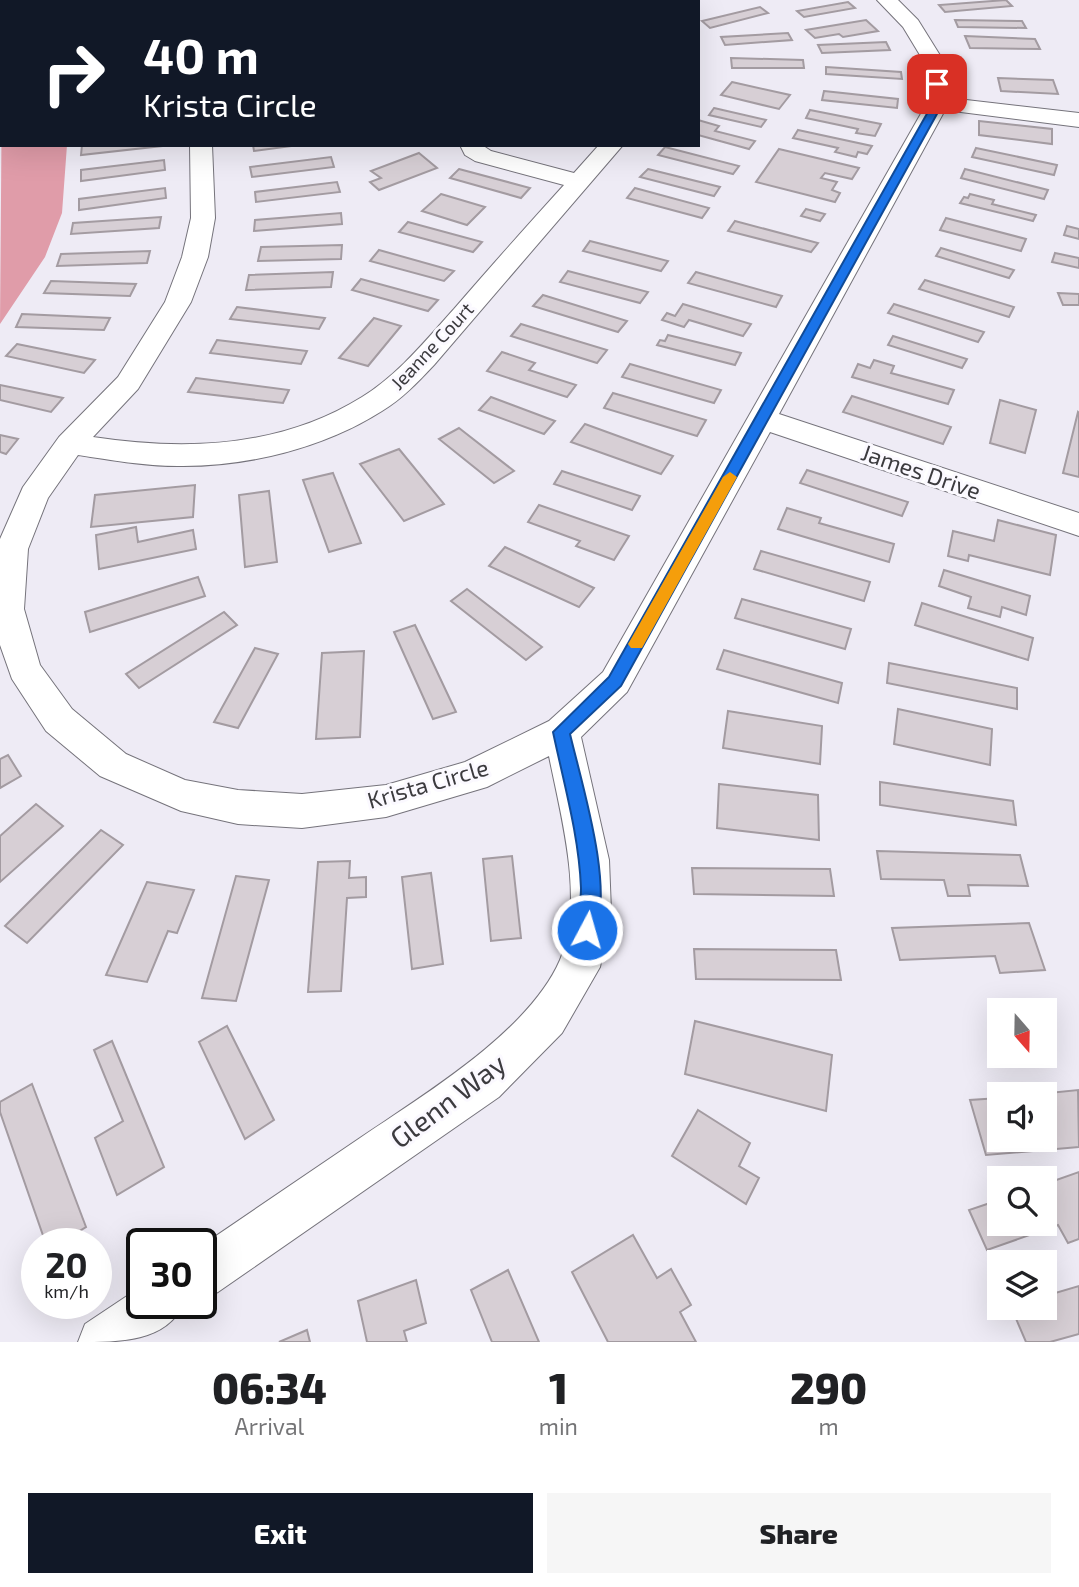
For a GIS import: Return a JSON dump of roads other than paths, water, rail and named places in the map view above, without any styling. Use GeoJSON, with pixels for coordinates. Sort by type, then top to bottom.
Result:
{"type":"FeatureCollection","features":[{"type":"Feature","properties":{"kind":"street"},"geometry":{"type":"LineString","coordinates":[[887,0],[911,24],[936,65],[938,103],[1079,120]]}},
{"type":"Feature","properties":{"kind":"street","name":"Krista Circle"},"geometry":{"type":"LineString","coordinates":[[201,147],[203,218],[195,257],[178,303],[128,383],[70,444],[34,495],[12,548],[7,609],[24,669],[59,720],[113,765],[181,795],[238,807],[302,811],[386,801],[474,776],[562,732],[615,682],[938,103]]}},
{"type":"Feature","properties":{"kind":"street"},"geometry":{"type":"LineString","coordinates":[[472,147],[483,156],[579,182]]}},
{"type":"Feature","properties":{"kind":"street","name":"Jeanne Court"},"geometry":{"type":"LineString","coordinates":[[70,444],[145,454],[193,456],[243,451],[268,445],[345,419],[392,390],[424,359],[610,147]]}},
{"type":"Feature","properties":{"kind":"street","name":"James Drive"},"geometry":{"type":"LineString","coordinates":[[763,419],[1079,525]]}},
{"type":"Feature","properties":{"kind":"street","name":"Glenn Way"},"geometry":{"type":"LineString","coordinates":[[217,1264],[483,1081],[547,1018],[579,967],[591,911],[589,860],[562,732]]}},
{"type":"Feature","properties":{"kind":"street"},"geometry":{"type":"LineString","coordinates":[[103,1342],[137,1319]]}}]}
